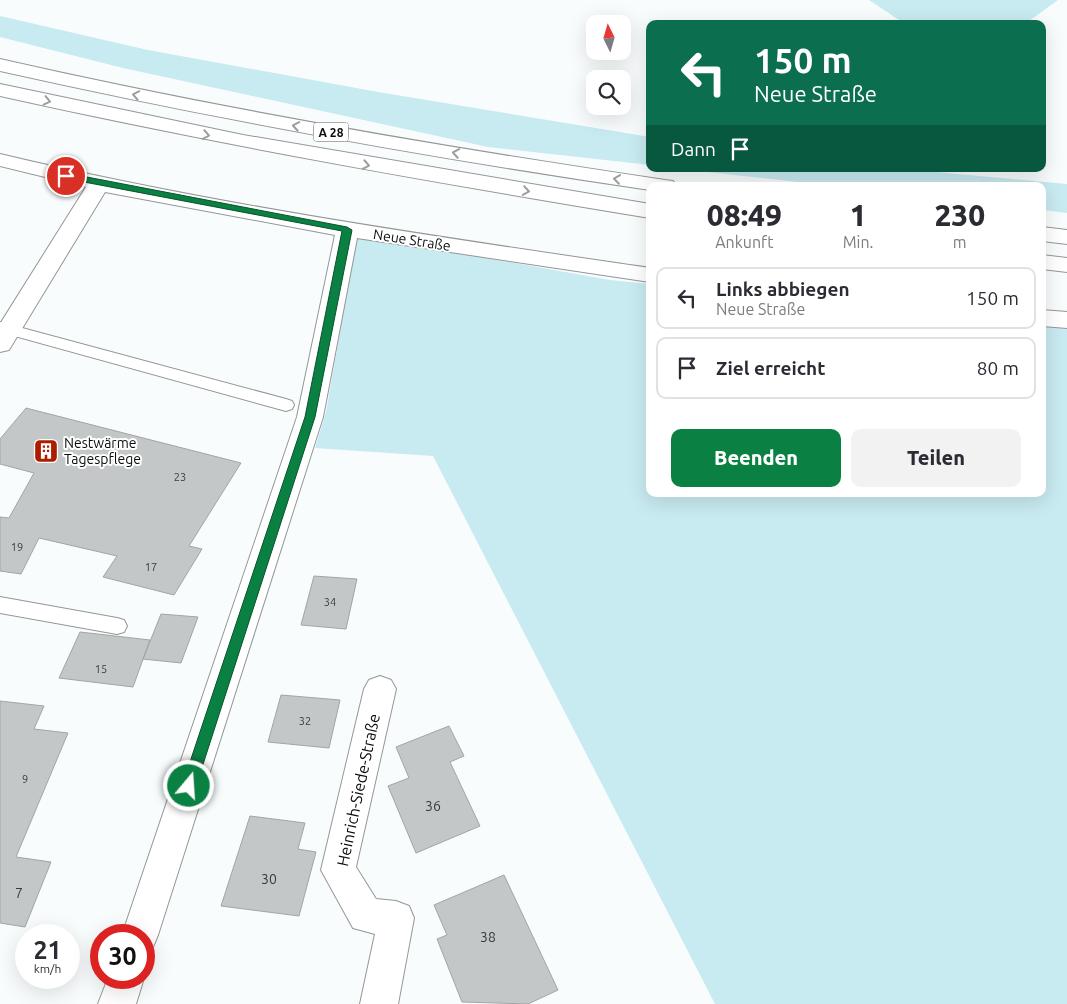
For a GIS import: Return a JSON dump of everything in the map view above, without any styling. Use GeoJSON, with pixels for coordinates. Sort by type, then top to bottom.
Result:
{"type":"FeatureCollection","features":[{"type":"Feature","properties":{"kind":"main road","name":"A 28"},"geometry":{"type":"LineString","coordinates":[[0,65],[85,85],[275,122],[646,183]]}},
{"type":"Feature","properties":{"kind":"main road","name":"A 28"},"geometry":{"type":"LineString","coordinates":[[0,90],[130,120],[388,169],[646,210]]}},
{"type":"Feature","properties":{"kind":"main road","name":"Neue Straße"},"geometry":{"type":"LineString","coordinates":[[0,160],[99,184],[347,230],[646,274]]}},
{"type":"Feature","properties":{"kind":"main road"},"geometry":{"type":"LineString","coordinates":[[3,333],[99,184]]}},
{"type":"Feature","properties":{"kind":"main road"},"geometry":{"type":"LineString","coordinates":[[144,924],[310,417],[347,230]]}},
{"type":"Feature","properties":{"kind":"main road"},"geometry":{"type":"LineString","coordinates":[[1046,234],[1067,237]]}},
{"type":"Feature","properties":{"kind":"main road"},"geometry":{"type":"LineString","coordinates":[[1046,262],[1067,265]]}},
{"type":"Feature","properties":{"kind":"main road"},"geometry":{"type":"LineString","coordinates":[[1046,318],[1067,320]]}},
{"type":"Feature","properties":{"kind":"main road","name":"Heinrich-Siede-Straße"},"geometry":{"type":"LineString","coordinates":[[379,1004],[396,918],[366,916],[338,870],[380,689]]}},
{"type":"Feature","properties":{"kind":"main road"},"geometry":{"type":"LineString","coordinates":[[117,1004],[122,989]]}},
{"type":"Feature","properties":{"kind":"lane"},"geometry":{"type":"LineString","coordinates":[[3,333],[286,405]]}},
{"type":"Feature","properties":{"kind":"lane"},"geometry":{"type":"LineString","coordinates":[[0,605],[117,626]]}},
{"type":"Feature","properties":{"kind":"shaded area"},"geometry":{"type":"Polygon","coordinates":[[[869,0],[1058,0],[1030,20],[899,20],[869,0]]]}},
{"type":"Feature","properties":{"kind":"shaded area"},"geometry":{"type":"Polygon","coordinates":[[[0,16],[148,50],[378,92],[646,136],[646,165],[488,147],[123,68],[0,37],[0,16]]]}},
{"type":"Feature","properties":{"kind":"shaded area"},"geometry":{"type":"Polygon","coordinates":[[[708,172],[936,172],[1045,182],[798,182],[708,172]]]}},
{"type":"Feature","properties":{"kind":"shaded area"},"geometry":{"type":"Polygon","coordinates":[[[1046,182],[1067,184],[1067,213],[1046,210],[1046,182]]]}},
{"type":"Feature","properties":{"kind":"shaded area"},"geometry":{"type":"Polygon","coordinates":[[[357,235],[610,280],[646,284],[646,497],[1046,497],[1046,326],[1067,329],[1067,1004],[715,1004],[433,456],[315,448],[326,412],[357,235]]]}},
{"type":"Feature","properties":{"kind":"building"},"geometry":{"type":"Polygon","coordinates":[[[26,408],[241,463],[189,546],[202,549],[174,595],[103,577],[117,556],[39,538],[21,574],[0,571],[0,517],[9,518],[34,473],[0,464],[0,439],[26,408]]]}},
{"type":"Feature","properties":{"kind":"building"},"geometry":{"type":"Polygon","coordinates":[[[314,576],[357,579],[346,629],[301,625],[314,576]]]}},
{"type":"Feature","properties":{"kind":"building"},"geometry":{"type":"Polygon","coordinates":[[[161,614],[198,617],[181,663],[143,659],[161,614]]]}},
{"type":"Feature","properties":{"kind":"building"},"geometry":{"type":"Polygon","coordinates":[[[80,632],[150,640],[133,687],[59,678],[80,632]]]}},
{"type":"Feature","properties":{"kind":"building"},"geometry":{"type":"Polygon","coordinates":[[[281,695],[340,700],[329,748],[268,742],[281,695]]]}},
{"type":"Feature","properties":{"kind":"building"},"geometry":{"type":"Polygon","coordinates":[[[0,701],[44,706],[34,729],[68,733],[16,857],[51,862],[26,924],[15,925],[0,923],[0,701]]]}},
{"type":"Feature","properties":{"kind":"building"},"geometry":{"type":"Polygon","coordinates":[[[449,726],[464,756],[450,762],[480,826],[416,853],[388,786],[409,778],[396,747],[449,726]]]}},
{"type":"Feature","properties":{"kind":"building"},"geometry":{"type":"Polygon","coordinates":[[[250,816],[305,823],[298,849],[316,852],[299,916],[221,906],[250,816]]]}},
{"type":"Feature","properties":{"kind":"building"},"geometry":{"type":"Polygon","coordinates":[[[504,875],[558,990],[528,1004],[462,1002],[437,939],[447,935],[434,905],[504,875]]]}},
{"type":"Feature","properties":{"kind":"place","name":"Nestwärme Tagespflege"},"geometry":{"type":"Point","coordinates":[46,451]}},
{"type":"Feature","properties":{"kind":"route"},"geometry":{"type":"LineString","coordinates":[[66,176],[99,184],[152,192],[347,230],[310,417],[189,786]]}}]}
